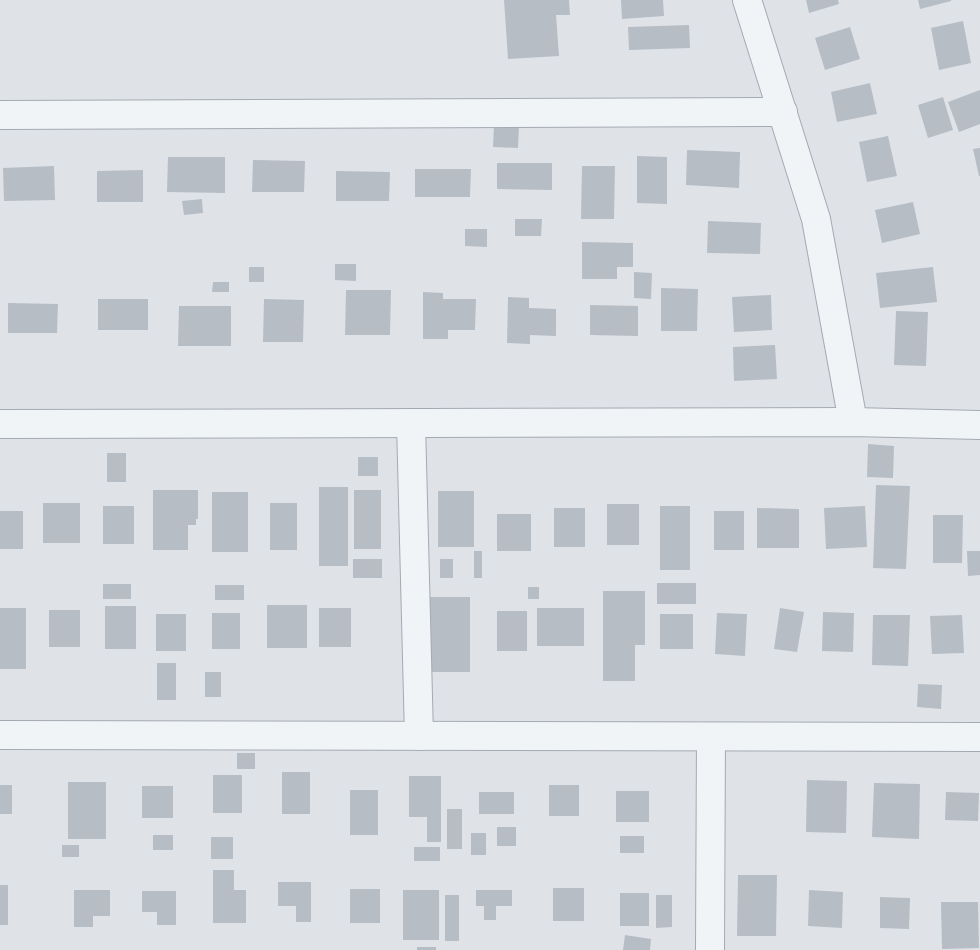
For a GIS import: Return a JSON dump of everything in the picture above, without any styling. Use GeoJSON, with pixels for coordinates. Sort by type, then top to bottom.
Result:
{"type":"FeatureCollection","features":[{"type":"Feature","properties":{"kind":"street"},"geometry":{"type":"LineString","coordinates":[[746,0],[816,219],[853,422]]}},
{"type":"Feature","properties":{"kind":"street"},"geometry":{"type":"LineString","coordinates":[[0,115],[783,112]]}},
{"type":"Feature","properties":{"kind":"street"},"geometry":{"type":"LineString","coordinates":[[0,424],[853,422],[980,425]]}},
{"type":"Feature","properties":{"kind":"street"},"geometry":{"type":"LineString","coordinates":[[411,423],[419,736]]}},
{"type":"Feature","properties":{"kind":"street"},"geometry":{"type":"LineString","coordinates":[[0,735],[980,737]]}},
{"type":"Feature","properties":{"kind":"street"},"geometry":{"type":"LineString","coordinates":[[710,950],[711,737]]}},
{"type":"Feature","properties":{"kind":"building"},"geometry":{"type":"Polygon","coordinates":[[[504,0],[569,0],[570,15],[556,15],[559,56],[508,59],[504,0]]]}},
{"type":"Feature","properties":{"kind":"building"},"geometry":{"type":"Polygon","coordinates":[[[621,0],[663,0],[664,16],[622,19],[621,0]]]}},
{"type":"Feature","properties":{"kind":"building"},"geometry":{"type":"Polygon","coordinates":[[[806,0],[838,0],[839,4],[809,13],[806,0]]]}},
{"type":"Feature","properties":{"kind":"building"},"geometry":{"type":"Polygon","coordinates":[[[918,0],[951,0],[951,1],[920,9],[918,0]]]}},
{"type":"Feature","properties":{"kind":"building"},"geometry":{"type":"Polygon","coordinates":[[[963,21],[971,63],[939,70],[931,28],[963,21]]]}},
{"type":"Feature","properties":{"kind":"building"},"geometry":{"type":"Polygon","coordinates":[[[689,25],[690,48],[629,50],[628,27],[689,25]]]}},
{"type":"Feature","properties":{"kind":"building"},"geometry":{"type":"Polygon","coordinates":[[[850,27],[860,59],[825,70],[815,38],[850,27]]]}},
{"type":"Feature","properties":{"kind":"building"},"geometry":{"type":"Polygon","coordinates":[[[870,83],[877,114],[837,122],[831,92],[870,83]]]}},
{"type":"Feature","properties":{"kind":"building"},"geometry":{"type":"Polygon","coordinates":[[[980,90],[980,124],[959,132],[948,102],[980,90]]]}},
{"type":"Feature","properties":{"kind":"building"},"geometry":{"type":"Polygon","coordinates":[[[943,97],[953,130],[928,138],[918,105],[943,97]]]}},
{"type":"Feature","properties":{"kind":"building"},"geometry":{"type":"Polygon","coordinates":[[[494,125],[519,126],[518,148],[493,147],[494,125]]]}},
{"type":"Feature","properties":{"kind":"building"},"geometry":{"type":"Polygon","coordinates":[[[888,136],[897,176],[867,182],[859,142],[888,136]]]}},
{"type":"Feature","properties":{"kind":"building"},"geometry":{"type":"Polygon","coordinates":[[[980,148],[980,176],[979,176],[973,149],[980,148]]]}},
{"type":"Feature","properties":{"kind":"building"},"geometry":{"type":"Polygon","coordinates":[[[687,150],[740,152],[739,188],[686,185],[687,150]]]}},
{"type":"Feature","properties":{"kind":"building"},"geometry":{"type":"Polygon","coordinates":[[[637,156],[667,157],[667,204],[637,203],[637,156]]]}},
{"type":"Feature","properties":{"kind":"building"},"geometry":{"type":"Polygon","coordinates":[[[168,157],[225,157],[225,193],[167,192],[168,157]]]}},
{"type":"Feature","properties":{"kind":"building"},"geometry":{"type":"Polygon","coordinates":[[[253,160],[305,161],[304,192],[252,192],[253,160]]]}},
{"type":"Feature","properties":{"kind":"building"},"geometry":{"type":"Polygon","coordinates":[[[497,163],[552,163],[552,190],[497,189],[497,163]]]}},
{"type":"Feature","properties":{"kind":"building"},"geometry":{"type":"Polygon","coordinates":[[[54,166],[55,200],[4,201],[3,168],[54,166]]]}},
{"type":"Feature","properties":{"kind":"building"},"geometry":{"type":"Polygon","coordinates":[[[582,166],[615,166],[614,219],[581,219],[582,166]]]}},
{"type":"Feature","properties":{"kind":"building"},"geometry":{"type":"Polygon","coordinates":[[[415,169],[471,169],[470,197],[415,197],[415,169]]]}},
{"type":"Feature","properties":{"kind":"building"},"geometry":{"type":"Polygon","coordinates":[[[143,170],[143,202],[97,202],[97,171],[143,170]]]}},
{"type":"Feature","properties":{"kind":"building"},"geometry":{"type":"Polygon","coordinates":[[[336,171],[390,172],[389,201],[336,201],[336,171]]]}},
{"type":"Feature","properties":{"kind":"building"},"geometry":{"type":"Polygon","coordinates":[[[202,199],[203,213],[184,215],[182,201],[202,199]]]}},
{"type":"Feature","properties":{"kind":"building"},"geometry":{"type":"Polygon","coordinates":[[[913,202],[920,234],[882,243],[875,210],[913,202]]]}},
{"type":"Feature","properties":{"kind":"building"},"geometry":{"type":"Polygon","coordinates":[[[515,219],[542,219],[541,236],[515,236],[515,219]]]}},
{"type":"Feature","properties":{"kind":"building"},"geometry":{"type":"Polygon","coordinates":[[[708,221],[761,223],[760,254],[707,253],[708,221]]]}},
{"type":"Feature","properties":{"kind":"building"},"geometry":{"type":"Polygon","coordinates":[[[465,229],[487,229],[487,247],[465,246],[465,229]]]}},
{"type":"Feature","properties":{"kind":"building"},"geometry":{"type":"Polygon","coordinates":[[[582,242],[633,243],[633,267],[617,267],[617,279],[582,279],[582,242]]]}},
{"type":"Feature","properties":{"kind":"building"},"geometry":{"type":"Polygon","coordinates":[[[335,264],[356,264],[356,281],[335,280],[335,264]]]}},
{"type":"Feature","properties":{"kind":"building"},"geometry":{"type":"Polygon","coordinates":[[[249,267],[264,267],[264,282],[249,282],[249,267]]]}},
{"type":"Feature","properties":{"kind":"building"},"geometry":{"type":"Polygon","coordinates":[[[933,267],[937,302],[880,308],[876,273],[933,267]]]}},
{"type":"Feature","properties":{"kind":"building"},"geometry":{"type":"Polygon","coordinates":[[[634,272],[652,273],[651,299],[634,298],[634,272]]]}},
{"type":"Feature","properties":{"kind":"building"},"geometry":{"type":"Polygon","coordinates":[[[213,282],[229,282],[229,292],[212,292],[213,282]]]}},
{"type":"Feature","properties":{"kind":"building"},"geometry":{"type":"Polygon","coordinates":[[[661,288],[698,289],[697,331],[661,331],[661,288]]]}},
{"type":"Feature","properties":{"kind":"building"},"geometry":{"type":"Polygon","coordinates":[[[346,290],[391,290],[390,335],[345,335],[346,290]]]}},
{"type":"Feature","properties":{"kind":"building"},"geometry":{"type":"Polygon","coordinates":[[[423,292],[443,293],[443,299],[476,299],[475,330],[448,330],[448,339],[423,339],[423,292]]]}},
{"type":"Feature","properties":{"kind":"building"},"geometry":{"type":"Polygon","coordinates":[[[771,295],[772,330],[734,332],[732,297],[771,295]]]}},
{"type":"Feature","properties":{"kind":"building"},"geometry":{"type":"Polygon","coordinates":[[[508,297],[529,298],[529,308],[556,309],[556,336],[530,335],[530,344],[507,343],[508,297]]]}},
{"type":"Feature","properties":{"kind":"building"},"geometry":{"type":"Polygon","coordinates":[[[98,299],[148,299],[148,330],[98,330],[98,299]]]}},
{"type":"Feature","properties":{"kind":"building"},"geometry":{"type":"Polygon","coordinates":[[[264,299],[304,300],[303,342],[263,342],[264,299]]]}},
{"type":"Feature","properties":{"kind":"building"},"geometry":{"type":"Polygon","coordinates":[[[8,303],[58,304],[57,333],[8,333],[8,303]]]}},
{"type":"Feature","properties":{"kind":"building"},"geometry":{"type":"Polygon","coordinates":[[[590,305],[638,306],[638,336],[590,335],[590,305]]]}},
{"type":"Feature","properties":{"kind":"building"},"geometry":{"type":"Polygon","coordinates":[[[179,306],[231,306],[231,346],[178,346],[179,306]]]}},
{"type":"Feature","properties":{"kind":"building"},"geometry":{"type":"Polygon","coordinates":[[[896,311],[928,312],[926,366],[894,365],[896,311]]]}},
{"type":"Feature","properties":{"kind":"building"},"geometry":{"type":"Polygon","coordinates":[[[775,345],[777,379],[734,381],[733,347],[775,345]]]}},
{"type":"Feature","properties":{"kind":"building"},"geometry":{"type":"Polygon","coordinates":[[[868,444],[894,446],[893,478],[867,477],[868,444]]]}},
{"type":"Feature","properties":{"kind":"building"},"geometry":{"type":"Polygon","coordinates":[[[107,453],[126,453],[126,482],[107,482],[107,453]]]}},
{"type":"Feature","properties":{"kind":"building"},"geometry":{"type":"Polygon","coordinates":[[[358,457],[378,457],[378,476],[358,476],[358,457]]]}},
{"type":"Feature","properties":{"kind":"building"},"geometry":{"type":"Polygon","coordinates":[[[876,485],[910,486],[906,569],[873,568],[876,485]]]}},
{"type":"Feature","properties":{"kind":"building"},"geometry":{"type":"Polygon","coordinates":[[[319,487],[348,487],[348,566],[319,566],[319,487]]]}},
{"type":"Feature","properties":{"kind":"building"},"geometry":{"type":"Polygon","coordinates":[[[153,490],[198,490],[198,519],[196,519],[196,525],[188,525],[188,550],[153,550],[153,490]]]}},
{"type":"Feature","properties":{"kind":"building"},"geometry":{"type":"Polygon","coordinates":[[[354,490],[381,490],[381,549],[354,549],[354,490]]]}},
{"type":"Feature","properties":{"kind":"building"},"geometry":{"type":"Polygon","coordinates":[[[438,491],[474,491],[474,547],[438,547],[438,491]]]}},
{"type":"Feature","properties":{"kind":"building"},"geometry":{"type":"Polygon","coordinates":[[[212,492],[248,492],[248,552],[212,552],[212,492]]]}},
{"type":"Feature","properties":{"kind":"building"},"geometry":{"type":"Polygon","coordinates":[[[43,503],[80,503],[80,543],[43,543],[43,503]]]}},
{"type":"Feature","properties":{"kind":"building"},"geometry":{"type":"Polygon","coordinates":[[[270,503],[297,503],[297,550],[270,550],[270,503]]]}},
{"type":"Feature","properties":{"kind":"building"},"geometry":{"type":"Polygon","coordinates":[[[607,504],[639,504],[639,545],[607,545],[607,504]]]}},
{"type":"Feature","properties":{"kind":"building"},"geometry":{"type":"Polygon","coordinates":[[[103,506],[134,506],[134,544],[103,544],[103,506]]]}},
{"type":"Feature","properties":{"kind":"building"},"geometry":{"type":"Polygon","coordinates":[[[660,506],[690,506],[690,570],[660,570],[660,506]]]}},
{"type":"Feature","properties":{"kind":"building"},"geometry":{"type":"Polygon","coordinates":[[[865,506],[867,547],[826,549],[824,508],[865,506]]]}},
{"type":"Feature","properties":{"kind":"building"},"geometry":{"type":"Polygon","coordinates":[[[554,508],[585,508],[585,547],[554,547],[554,508]]]}},
{"type":"Feature","properties":{"kind":"building"},"geometry":{"type":"Polygon","coordinates":[[[757,508],[799,509],[799,548],[757,548],[757,508]]]}},
{"type":"Feature","properties":{"kind":"building"},"geometry":{"type":"Polygon","coordinates":[[[0,511],[23,511],[23,549],[0,549],[0,511]]]}},
{"type":"Feature","properties":{"kind":"building"},"geometry":{"type":"Polygon","coordinates":[[[714,511],[744,511],[744,550],[714,550],[714,511]]]}},
{"type":"Feature","properties":{"kind":"building"},"geometry":{"type":"Polygon","coordinates":[[[497,514],[531,514],[531,551],[497,551],[497,514]]]}},
{"type":"Feature","properties":{"kind":"building"},"geometry":{"type":"Polygon","coordinates":[[[933,515],[963,515],[962,563],[933,563],[933,515]]]}},
{"type":"Feature","properties":{"kind":"building"},"geometry":{"type":"Polygon","coordinates":[[[474,551],[482,551],[482,578],[474,578],[474,551]]]}},
{"type":"Feature","properties":{"kind":"building"},"geometry":{"type":"Polygon","coordinates":[[[967,551],[980,551],[980,575],[968,576],[967,551]]]}},
{"type":"Feature","properties":{"kind":"building"},"geometry":{"type":"Polygon","coordinates":[[[353,559],[382,559],[382,578],[353,578],[353,559]]]}},
{"type":"Feature","properties":{"kind":"building"},"geometry":{"type":"Polygon","coordinates":[[[440,559],[453,559],[453,578],[440,578],[440,559]]]}},
{"type":"Feature","properties":{"kind":"building"},"geometry":{"type":"Polygon","coordinates":[[[657,583],[696,583],[696,604],[657,604],[657,583]]]}},
{"type":"Feature","properties":{"kind":"building"},"geometry":{"type":"Polygon","coordinates":[[[103,584],[131,584],[131,599],[103,599],[103,584]]]}},
{"type":"Feature","properties":{"kind":"building"},"geometry":{"type":"Polygon","coordinates":[[[215,585],[244,585],[244,600],[215,600],[215,585]]]}},
{"type":"Feature","properties":{"kind":"building"},"geometry":{"type":"Polygon","coordinates":[[[528,587],[539,587],[539,599],[528,599],[528,587]]]}},
{"type":"Feature","properties":{"kind":"building"},"geometry":{"type":"Polygon","coordinates":[[[603,591],[645,591],[645,645],[635,645],[635,681],[603,681],[603,591]]]}},
{"type":"Feature","properties":{"kind":"building"},"geometry":{"type":"Polygon","coordinates":[[[424,597],[470,597],[470,672],[424,672],[424,597]]]}},
{"type":"Feature","properties":{"kind":"building"},"geometry":{"type":"Polygon","coordinates":[[[267,605],[307,605],[307,648],[267,648],[267,605]]]}},
{"type":"Feature","properties":{"kind":"building"},"geometry":{"type":"Polygon","coordinates":[[[105,606],[136,606],[136,649],[105,649],[105,606]]]}},
{"type":"Feature","properties":{"kind":"building"},"geometry":{"type":"Polygon","coordinates":[[[0,608],[26,608],[26,669],[0,669],[0,608]]]}},
{"type":"Feature","properties":{"kind":"building"},"geometry":{"type":"Polygon","coordinates":[[[319,608],[351,608],[351,647],[319,647],[319,608]]]}},
{"type":"Feature","properties":{"kind":"building"},"geometry":{"type":"Polygon","coordinates":[[[537,608],[584,608],[584,646],[537,646],[537,608]]]}},
{"type":"Feature","properties":{"kind":"building"},"geometry":{"type":"Polygon","coordinates":[[[780,608],[804,612],[797,652],[774,649],[780,608]]]}},
{"type":"Feature","properties":{"kind":"building"},"geometry":{"type":"Polygon","coordinates":[[[49,610],[80,610],[80,647],[49,647],[49,610]]]}},
{"type":"Feature","properties":{"kind":"building"},"geometry":{"type":"Polygon","coordinates":[[[497,611],[527,611],[527,651],[497,651],[497,611]]]}},
{"type":"Feature","properties":{"kind":"building"},"geometry":{"type":"Polygon","coordinates":[[[823,612],[854,613],[853,652],[822,651],[823,612]]]}},
{"type":"Feature","properties":{"kind":"building"},"geometry":{"type":"Polygon","coordinates":[[[212,613],[240,613],[240,649],[212,649],[212,613]]]}},
{"type":"Feature","properties":{"kind":"building"},"geometry":{"type":"Polygon","coordinates":[[[717,613],[747,614],[745,656],[715,654],[717,613]]]}},
{"type":"Feature","properties":{"kind":"building"},"geometry":{"type":"Polygon","coordinates":[[[156,614],[186,614],[186,651],[156,651],[156,614]]]}},
{"type":"Feature","properties":{"kind":"building"},"geometry":{"type":"Polygon","coordinates":[[[660,614],[693,614],[693,649],[660,649],[660,614]]]}},
{"type":"Feature","properties":{"kind":"building"},"geometry":{"type":"Polygon","coordinates":[[[873,615],[910,615],[908,666],[872,665],[873,615]]]}},
{"type":"Feature","properties":{"kind":"building"},"geometry":{"type":"Polygon","coordinates":[[[962,615],[964,653],[932,654],[930,616],[962,615]]]}},
{"type":"Feature","properties":{"kind":"building"},"geometry":{"type":"Polygon","coordinates":[[[157,663],[176,663],[176,700],[157,700],[157,663]]]}},
{"type":"Feature","properties":{"kind":"building"},"geometry":{"type":"Polygon","coordinates":[[[205,672],[221,672],[221,697],[205,697],[205,672]]]}},
{"type":"Feature","properties":{"kind":"building"},"geometry":{"type":"Polygon","coordinates":[[[918,684],[942,685],[941,709],[917,707],[918,684]]]}},
{"type":"Feature","properties":{"kind":"building"},"geometry":{"type":"Polygon","coordinates":[[[237,753],[255,753],[255,769],[237,769],[237,753]]]}},
{"type":"Feature","properties":{"kind":"building"},"geometry":{"type":"Polygon","coordinates":[[[282,772],[310,772],[310,814],[282,814],[282,772]]]}},
{"type":"Feature","properties":{"kind":"building"},"geometry":{"type":"Polygon","coordinates":[[[213,775],[242,775],[242,813],[213,813],[213,775]]]}},
{"type":"Feature","properties":{"kind":"building"},"geometry":{"type":"Polygon","coordinates":[[[409,776],[441,776],[441,842],[427,842],[427,817],[409,817],[409,776]]]}},
{"type":"Feature","properties":{"kind":"building"},"geometry":{"type":"Polygon","coordinates":[[[807,780],[847,781],[846,833],[806,832],[807,780]]]}},
{"type":"Feature","properties":{"kind":"building"},"geometry":{"type":"Polygon","coordinates":[[[68,782],[106,782],[106,839],[68,839],[68,782]]]}},
{"type":"Feature","properties":{"kind":"building"},"geometry":{"type":"Polygon","coordinates":[[[874,783],[920,784],[919,839],[872,837],[874,783]]]}},
{"type":"Feature","properties":{"kind":"building"},"geometry":{"type":"Polygon","coordinates":[[[0,785],[12,785],[12,814],[0,814],[0,785]]]}},
{"type":"Feature","properties":{"kind":"building"},"geometry":{"type":"Polygon","coordinates":[[[549,785],[579,785],[579,816],[549,816],[549,785]]]}},
{"type":"Feature","properties":{"kind":"building"},"geometry":{"type":"Polygon","coordinates":[[[142,786],[173,786],[173,818],[142,818],[142,786]]]}},
{"type":"Feature","properties":{"kind":"building"},"geometry":{"type":"Polygon","coordinates":[[[350,790],[378,790],[378,835],[350,835],[350,790]]]}},
{"type":"Feature","properties":{"kind":"building"},"geometry":{"type":"Polygon","coordinates":[[[616,791],[649,791],[649,822],[616,822],[616,791]]]}},
{"type":"Feature","properties":{"kind":"building"},"geometry":{"type":"Polygon","coordinates":[[[479,792],[514,792],[514,814],[479,814],[479,792]]]}},
{"type":"Feature","properties":{"kind":"building"},"geometry":{"type":"Polygon","coordinates":[[[946,792],[979,793],[978,821],[945,820],[946,792]]]}},
{"type":"Feature","properties":{"kind":"building"},"geometry":{"type":"Polygon","coordinates":[[[447,809],[462,809],[462,849],[447,849],[447,809]]]}},
{"type":"Feature","properties":{"kind":"building"},"geometry":{"type":"Polygon","coordinates":[[[497,827],[516,827],[516,846],[497,846],[497,827]]]}},
{"type":"Feature","properties":{"kind":"building"},"geometry":{"type":"Polygon","coordinates":[[[471,833],[486,833],[486,855],[471,855],[471,833]]]}},
{"type":"Feature","properties":{"kind":"building"},"geometry":{"type":"Polygon","coordinates":[[[153,835],[173,835],[173,850],[153,850],[153,835]]]}},
{"type":"Feature","properties":{"kind":"building"},"geometry":{"type":"Polygon","coordinates":[[[620,836],[644,836],[644,853],[620,853],[620,836]]]}},
{"type":"Feature","properties":{"kind":"building"},"geometry":{"type":"Polygon","coordinates":[[[211,837],[233,837],[233,859],[211,859],[211,837]]]}},
{"type":"Feature","properties":{"kind":"building"},"geometry":{"type":"Polygon","coordinates":[[[62,845],[79,845],[79,857],[62,857],[62,845]]]}},
{"type":"Feature","properties":{"kind":"building"},"geometry":{"type":"Polygon","coordinates":[[[414,847],[440,847],[440,861],[414,861],[414,847]]]}},
{"type":"Feature","properties":{"kind":"building"},"geometry":{"type":"Polygon","coordinates":[[[213,870],[234,870],[234,890],[246,890],[246,923],[213,923],[213,870]]]}},
{"type":"Feature","properties":{"kind":"building"},"geometry":{"type":"Polygon","coordinates":[[[738,875],[777,875],[776,936],[737,936],[738,875]]]}},
{"type":"Feature","properties":{"kind":"building"},"geometry":{"type":"Polygon","coordinates":[[[278,882],[311,882],[311,922],[296,922],[296,906],[278,906],[278,882]]]}},
{"type":"Feature","properties":{"kind":"building"},"geometry":{"type":"Polygon","coordinates":[[[0,885],[8,885],[8,925],[0,925],[0,885]]]}},
{"type":"Feature","properties":{"kind":"building"},"geometry":{"type":"Polygon","coordinates":[[[553,888],[584,888],[584,921],[553,921],[553,888]]]}},
{"type":"Feature","properties":{"kind":"building"},"geometry":{"type":"Polygon","coordinates":[[[350,889],[380,889],[380,923],[350,923],[350,889]]]}},
{"type":"Feature","properties":{"kind":"building"},"geometry":{"type":"Polygon","coordinates":[[[74,890],[110,890],[110,916],[93,916],[93,927],[74,927],[74,890]]]}},
{"type":"Feature","properties":{"kind":"building"},"geometry":{"type":"Polygon","coordinates":[[[403,890],[439,890],[439,940],[403,940],[403,890]]]}},
{"type":"Feature","properties":{"kind":"building"},"geometry":{"type":"Polygon","coordinates":[[[476,890],[512,890],[512,906],[496,906],[496,920],[484,920],[484,906],[476,906],[476,890]]]}},
{"type":"Feature","properties":{"kind":"building"},"geometry":{"type":"Polygon","coordinates":[[[809,890],[843,892],[842,928],[808,926],[809,890]]]}},
{"type":"Feature","properties":{"kind":"building"},"geometry":{"type":"Polygon","coordinates":[[[142,891],[176,891],[176,925],[157,925],[157,912],[142,912],[142,891]]]}},
{"type":"Feature","properties":{"kind":"building"},"geometry":{"type":"Polygon","coordinates":[[[620,893],[649,893],[649,926],[620,926],[620,893]]]}},
{"type":"Feature","properties":{"kind":"building"},"geometry":{"type":"Polygon","coordinates":[[[445,895],[459,895],[459,941],[445,941],[445,895]]]}},
{"type":"Feature","properties":{"kind":"building"},"geometry":{"type":"Polygon","coordinates":[[[656,895],[672,895],[672,927],[656,928],[656,895]]]}},
{"type":"Feature","properties":{"kind":"building"},"geometry":{"type":"Polygon","coordinates":[[[880,897],[910,898],[909,929],[880,928],[880,897]]]}},
{"type":"Feature","properties":{"kind":"building"},"geometry":{"type":"Polygon","coordinates":[[[941,902],[978,902],[979,948],[942,949],[941,902]]]}},
{"type":"Feature","properties":{"kind":"building"},"geometry":{"type":"Polygon","coordinates":[[[625,935],[651,939],[650,950],[623,950],[625,935]]]}},
{"type":"Feature","properties":{"kind":"building"},"geometry":{"type":"Polygon","coordinates":[[[417,947],[436,947],[436,950],[417,950],[417,947]]]}}]}
